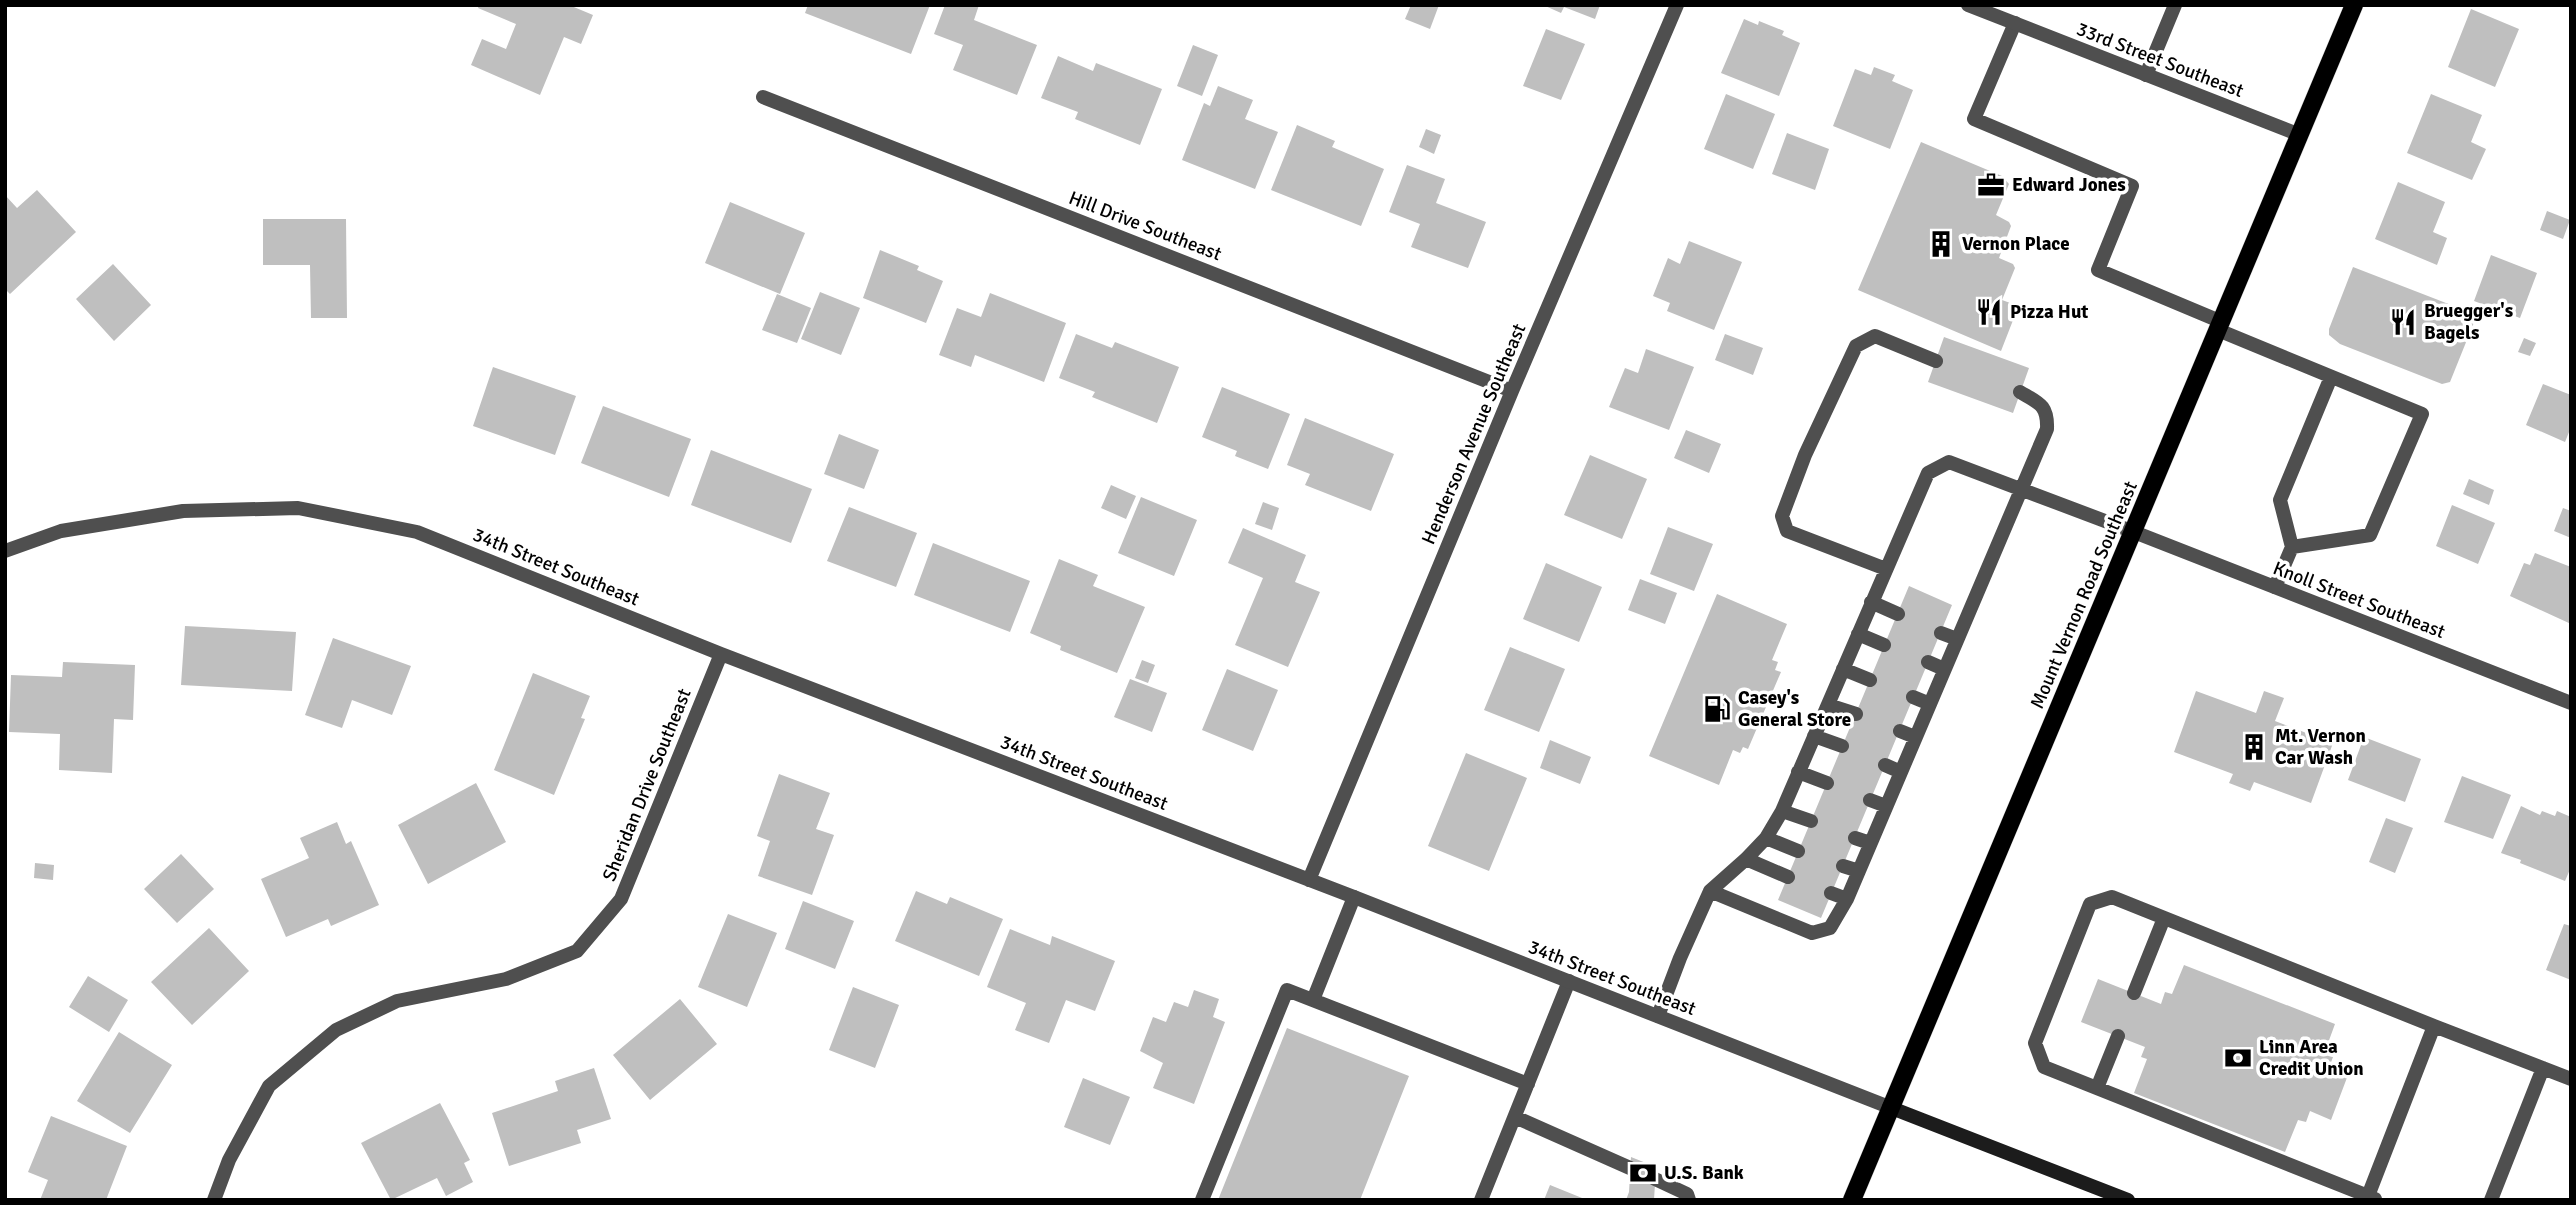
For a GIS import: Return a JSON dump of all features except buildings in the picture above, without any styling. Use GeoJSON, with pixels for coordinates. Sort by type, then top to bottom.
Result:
{"type":"FeatureCollection","features":[{"type":"Feature","properties":{"kind":"main road","name":"Mount Vernon Road Southeast"},"geometry":{"type":"LineString","coordinates":[[1852,1200],[2354,5]]}},
{"type":"Feature","properties":{"kind":"street","name":"Henderson Avenue Southeast"},"geometry":{"type":"LineString","coordinates":[[1309,880],[1512,391],[1677,5]]}},
{"type":"Feature","properties":{"kind":"street","name":"33rd Street Southeast"},"geometry":{"type":"LineString","coordinates":[[1968,5],[2300,135]]}},
{"type":"Feature","properties":{"kind":"street"},"geometry":{"type":"LineString","coordinates":[[2146,75],[2175,5]]}},
{"type":"Feature","properties":{"kind":"street"},"geometry":{"type":"LineString","coordinates":[[2015,23],[1974,119],[2132,186],[2098,270],[2331,377],[2422,414],[2370,534],[2292,547]]}},
{"type":"Feature","properties":{"kind":"street","name":"Hill Drive Southeast"},"geometry":{"type":"LineString","coordinates":[[763,97],[1512,391]]}},
{"type":"Feature","properties":{"kind":"street"},"geometry":{"type":"LineString","coordinates":[[1886,569],[1787,531],[1782,516],[1805,455],[1856,345],[1875,337],[1936,361]]}},
{"type":"Feature","properties":{"kind":"street"},"geometry":{"type":"LineString","coordinates":[[2275,587],[2292,547],[2280,500],[2331,377]]}},
{"type":"Feature","properties":{"kind":"street"},"geometry":{"type":"LineString","coordinates":[[1658,1016],[1710,891],[1812,933],[1829,928],[1847,899],[2047,429],[2048,414],[2041,404],[2020,392]]}},
{"type":"Feature","properties":{"kind":"street","name":"Knoll Street Southeast"},"geometry":{"type":"LineString","coordinates":[[1710,891],[1766,838],[1782,811],[1928,473],[1949,461],[2571,703]]}},
{"type":"Feature","properties":{"kind":"street","name":"34th Street Southeast"},"geometry":{"type":"LineString","coordinates":[[5,551],[61,531],[183,511],[298,508],[416,532],[721,654],[1354,897],[2128,1200]]}},
{"type":"Feature","properties":{"kind":"street"},"geometry":{"type":"LineString","coordinates":[[1871,602],[1898,614]]}},
{"type":"Feature","properties":{"kind":"street"},"geometry":{"type":"LineString","coordinates":[[1941,633],[1957,639]]}},
{"type":"Feature","properties":{"kind":"street"},"geometry":{"type":"LineString","coordinates":[[1858,634],[1884,645]]}},
{"type":"Feature","properties":{"kind":"street","name":"Sheridan Drive Southeast"},"geometry":{"type":"LineString","coordinates":[[214,1200],[229,1160],[269,1086],[336,1030],[397,1001],[506,979],[577,951],[621,899],[721,654]]}},
{"type":"Feature","properties":{"kind":"street"},"geometry":{"type":"LineString","coordinates":[[1928,662],[1944,669]]}},
{"type":"Feature","properties":{"kind":"street"},"geometry":{"type":"LineString","coordinates":[[1843,669],[1870,680]]}},
{"type":"Feature","properties":{"kind":"street"},"geometry":{"type":"LineString","coordinates":[[1913,697],[1930,704]]}},
{"type":"Feature","properties":{"kind":"street"},"geometry":{"type":"LineString","coordinates":[[1828,705],[1856,714]]}},
{"type":"Feature","properties":{"kind":"street"},"geometry":{"type":"LineString","coordinates":[[1900,731],[1915,737]]}},
{"type":"Feature","properties":{"kind":"street"},"geometry":{"type":"LineString","coordinates":[[1814,736],[1842,746]]}},
{"type":"Feature","properties":{"kind":"street"},"geometry":{"type":"LineString","coordinates":[[1885,765],[1901,772]]}},
{"type":"Feature","properties":{"kind":"street"},"geometry":{"type":"LineString","coordinates":[[1798,772],[1827,783]]}},
{"type":"Feature","properties":{"kind":"street"},"geometry":{"type":"LineString","coordinates":[[1870,800],[1886,806]]}},
{"type":"Feature","properties":{"kind":"street"},"geometry":{"type":"LineString","coordinates":[[1782,811],[1811,821]]}},
{"type":"Feature","properties":{"kind":"street"},"geometry":{"type":"LineString","coordinates":[[1766,838],[1798,851]]}},
{"type":"Feature","properties":{"kind":"street"},"geometry":{"type":"LineString","coordinates":[[1855,838],[1870,844]]}},
{"type":"Feature","properties":{"kind":"street"},"geometry":{"type":"LineString","coordinates":[[1746,859],[1788,877]]}},
{"type":"Feature","properties":{"kind":"street"},"geometry":{"type":"LineString","coordinates":[[1843,866],[1859,871]]}},
{"type":"Feature","properties":{"kind":"street"},"geometry":{"type":"LineString","coordinates":[[1831,893],[1847,899]]}},
{"type":"Feature","properties":{"kind":"street"},"geometry":{"type":"LineString","coordinates":[[1313,1000],[1354,897]]}},
{"type":"Feature","properties":{"kind":"street"},"geometry":{"type":"LineString","coordinates":[[2434,1026],[2372,1198],[2044,1067],[2035,1043],[2090,904],[2112,897],[2571,1079]]}},
{"type":"Feature","properties":{"kind":"street"},"geometry":{"type":"LineString","coordinates":[[2134,993],[2164,918]]}},
{"type":"Feature","properties":{"kind":"street"},"geometry":{"type":"LineString","coordinates":[[1481,1200],[1569,981]]}},
{"type":"Feature","properties":{"kind":"street"},"geometry":{"type":"LineString","coordinates":[[1202,1200],[1287,990],[1528,1084]]}},
{"type":"Feature","properties":{"kind":"street"},"geometry":{"type":"LineString","coordinates":[[2096,1088],[2118,1036]]}},
{"type":"Feature","properties":{"kind":"street"},"geometry":{"type":"LineString","coordinates":[[2491,1200],[2543,1068]]}},
{"type":"Feature","properties":{"kind":"street"},"geometry":{"type":"LineString","coordinates":[[1515,1117],[1630,1168]]}},
{"type":"Feature","properties":{"kind":"street"},"geometry":{"type":"LineString","coordinates":[[1655,1179],[1687,1194],[1689,1200]]}},
{"type":"Feature","properties":{"kind":"place","name":"Edward Jones"},"geometry":{"type":"Point","coordinates":[1991,185]}},
{"type":"Feature","properties":{"kind":"place","name":"Vernon Place"},"geometry":{"type":"Point","coordinates":[1941,244]}},
{"type":"Feature","properties":{"kind":"place","name":"Pizza Hut"},"geometry":{"type":"Point","coordinates":[1989,312]}},
{"type":"Feature","properties":{"kind":"place","name":"Bruegger's Bagels"},"geometry":{"type":"Point","coordinates":[2403,322]}},
{"type":"Feature","properties":{"kind":"place","name":"Casey's General Store"},"geometry":{"type":"Point","coordinates":[1717,709]}},
{"type":"Feature","properties":{"kind":"place","name":"Mt. Vernon Car Wash"},"geometry":{"type":"Point","coordinates":[2254,747]}},
{"type":"Feature","properties":{"kind":"place","name":"Linn Area Credit Union"},"geometry":{"type":"Point","coordinates":[2238,1058]}},
{"type":"Feature","properties":{"kind":"place","name":"U.S. Bank"},"geometry":{"type":"Point","coordinates":[1643,1173]}}]}
